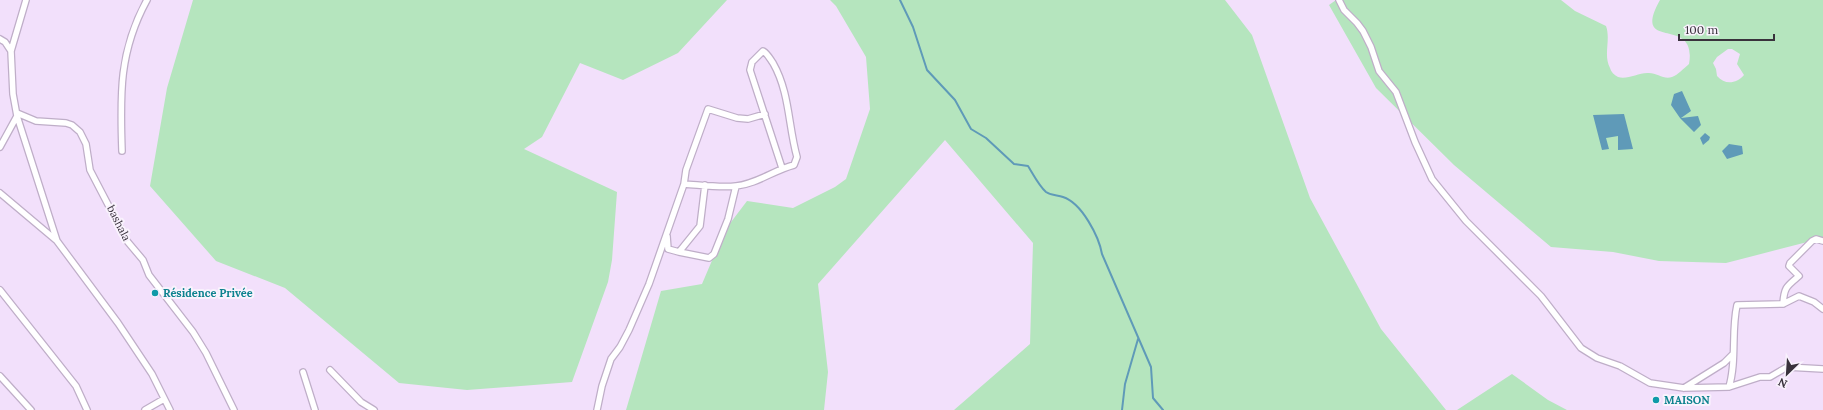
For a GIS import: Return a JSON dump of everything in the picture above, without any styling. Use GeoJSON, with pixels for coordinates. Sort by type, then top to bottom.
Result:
{"type":"FeatureCollection","features":[{"type":"Feature","properties":{"kind":"street"},"geometry":{"type":"LineString","coordinates":[[26,0],[11,51],[13,94],[17,114],[57,241]]}},
{"type":"Feature","properties":{"kind":"street"},"geometry":{"type":"LineString","coordinates":[[122,150],[120,113],[123,68],[132,29],[147,0]]}},
{"type":"Feature","properties":{"kind":"street"},"geometry":{"type":"LineString","coordinates":[[1339,0],[1344,10],[1358,22],[1371,47],[1379,71],[1396,92],[1415,142],[1432,180],[1466,221],[1541,296],[1581,348],[1597,358],[1620,366],[1650,383],[1684,388],[1729,387],[1760,377],[1770,377],[1787,367],[1823,369]]}},
{"type":"Feature","properties":{"kind":"street"},"geometry":{"type":"LineString","coordinates":[[0,39],[5,42],[11,51]]}},
{"type":"Feature","properties":{"kind":"street"},"geometry":{"type":"LineString","coordinates":[[684,184],[736,186],[757,181],[782,168],[794,165],[797,157],[782,80],[771,61],[763,51],[752,62],[750,70],[782,168]]}},
{"type":"Feature","properties":{"kind":"street"},"geometry":{"type":"LineString","coordinates":[[597,410],[602,386],[611,360],[620,347],[639,309],[667,234],[675,204],[684,184],[686,170],[708,109],[737,118],[748,119],[765,114]]}},
{"type":"Feature","properties":{"kind":"street"},"geometry":{"type":"LineString","coordinates":[[0,147],[2,140],[17,114]]}},
{"type":"Feature","properties":{"kind":"street","name":"bashala"},"geometry":{"type":"LineString","coordinates":[[17,114],[36,122],[66,123],[72,125],[80,132],[86,144],[90,170],[127,241],[143,260],[149,275],[193,332],[206,353],[234,410]]}},
{"type":"Feature","properties":{"kind":"street"},"geometry":{"type":"LineString","coordinates":[[679,252],[700,226],[705,185]]}},
{"type":"Feature","properties":{"kind":"street"},"geometry":{"type":"LineString","coordinates":[[667,234],[668,249],[709,258],[714,254],[728,219],[736,186]]}},
{"type":"Feature","properties":{"kind":"street"},"geometry":{"type":"LineString","coordinates":[[0,193],[57,241],[118,322],[152,374],[170,410]]}},
{"type":"Feature","properties":{"kind":"street"},"geometry":{"type":"LineString","coordinates":[[1783,304],[1784,293],[1788,286],[1799,276],[1790,264],[1812,241],[1816,239],[1823,241]]}},
{"type":"Feature","properties":{"kind":"street"},"geometry":{"type":"LineString","coordinates":[[0,290],[76,386],[87,410]]}},
{"type":"Feature","properties":{"kind":"street"},"geometry":{"type":"LineString","coordinates":[[1729,387],[1732,378],[1732,355],[1737,305],[1783,304],[1799,296],[1814,302],[1823,309]]}},
{"type":"Feature","properties":{"kind":"street"},"geometry":{"type":"LineString","coordinates":[[1684,388],[1732,355]]}},
{"type":"Feature","properties":{"kind":"street"},"geometry":{"type":"LineString","coordinates":[[330,370],[361,402],[374,410]]}},
{"type":"Feature","properties":{"kind":"street"},"geometry":{"type":"LineString","coordinates":[[302,372],[315,410]]}},
{"type":"Feature","properties":{"kind":"street"},"geometry":{"type":"LineString","coordinates":[[0,376],[31,410]]}},
{"type":"Feature","properties":{"kind":"street"},"geometry":{"type":"LineString","coordinates":[[145,410],[164,399]]}},
{"type":"Feature","properties":{"kind":"green space"},"geometry":{"type":"Polygon","coordinates":[[[193,0],[727,0],[678,53],[623,80],[580,63],[542,137],[524,149],[617,192],[612,260],[608,282],[572,382],[467,390],[399,383],[285,288],[216,261],[150,186],[167,88],[193,0]]]}},
{"type":"Feature","properties":{"kind":"green space"},"geometry":{"type":"Polygon","coordinates":[[[830,0],[1225,0],[1252,35],[1310,198],[1381,329],[1446,410],[954,410],[1030,344],[1033,243],[945,140],[818,284],[828,372],[824,410],[626,410],[661,291],[702,284],[725,230],[747,201],[793,208],[835,187],[846,179],[870,109],[866,57],[836,6],[830,0]]]}},
{"type":"Feature","properties":{"kind":"green space"},"geometry":{"type":"Polygon","coordinates":[[[1336,0],[1561,0],[1575,11],[1606,26],[1608,37],[1607,58],[1611,71],[1615,75],[1626,78],[1649,73],[1669,78],[1676,75],[1689,64],[1689,49],[1684,40],[1658,31],[1653,26],[1653,16],[1660,0],[1823,0],[1823,238],[1726,263],[1659,261],[1613,252],[1551,247],[1454,165],[1376,88],[1329,5],[1336,0]],[[1728,49],[1717,57],[1713,63],[1717,76],[1723,81],[1727,82],[1734,82],[1744,75],[1737,64],[1740,54],[1732,49],[1728,49]]]}},
{"type":"Feature","properties":{"kind":"green space"},"geometry":{"type":"Polygon","coordinates":[[[1512,374],[1548,400],[1567,410],[1457,410],[1512,374]]]}},
{"type":"Feature","properties":{"kind":"water"},"geometry":{"type":"Polygon","coordinates":[[[1682,91],[1691,111],[1681,118],[1698,116],[1701,125],[1694,132],[1680,118],[1671,105],[1674,94],[1682,91]]]}},
{"type":"Feature","properties":{"kind":"water"},"geometry":{"type":"Polygon","coordinates":[[[1624,114],[1633,149],[1618,150],[1618,136],[1606,138],[1609,149],[1602,150],[1593,115],[1624,114]]]}},
{"type":"Feature","properties":{"kind":"water"},"geometry":{"type":"Polygon","coordinates":[[[1705,133],[1710,137],[1709,140],[1703,145],[1700,138],[1705,133]]]}},
{"type":"Feature","properties":{"kind":"water"},"geometry":{"type":"Polygon","coordinates":[[[1729,144],[1742,146],[1743,154],[1727,159],[1722,151],[1729,144]]]}},
{"type":"Feature","properties":{"kind":"waterway"},"geometry":{"type":"LineString","coordinates":[[900,0],[913,27],[927,70],[955,100],[971,129],[986,138],[1014,164],[1028,166],[1046,192],[1070,200],[1083,213],[1097,239],[1102,254],[1151,367],[1153,398],[1163,410]]}},
{"type":"Feature","properties":{"kind":"waterway"},"geometry":{"type":"LineString","coordinates":[[1122,410],[1125,384],[1138,339]]}},
{"type":"Feature","properties":{"kind":"place","name":"Résidence Privée"},"geometry":{"type":"Point","coordinates":[155,293]}},
{"type":"Feature","properties":{"kind":"place","name":"MAISON"},"geometry":{"type":"Point","coordinates":[1656,400]}}]}
